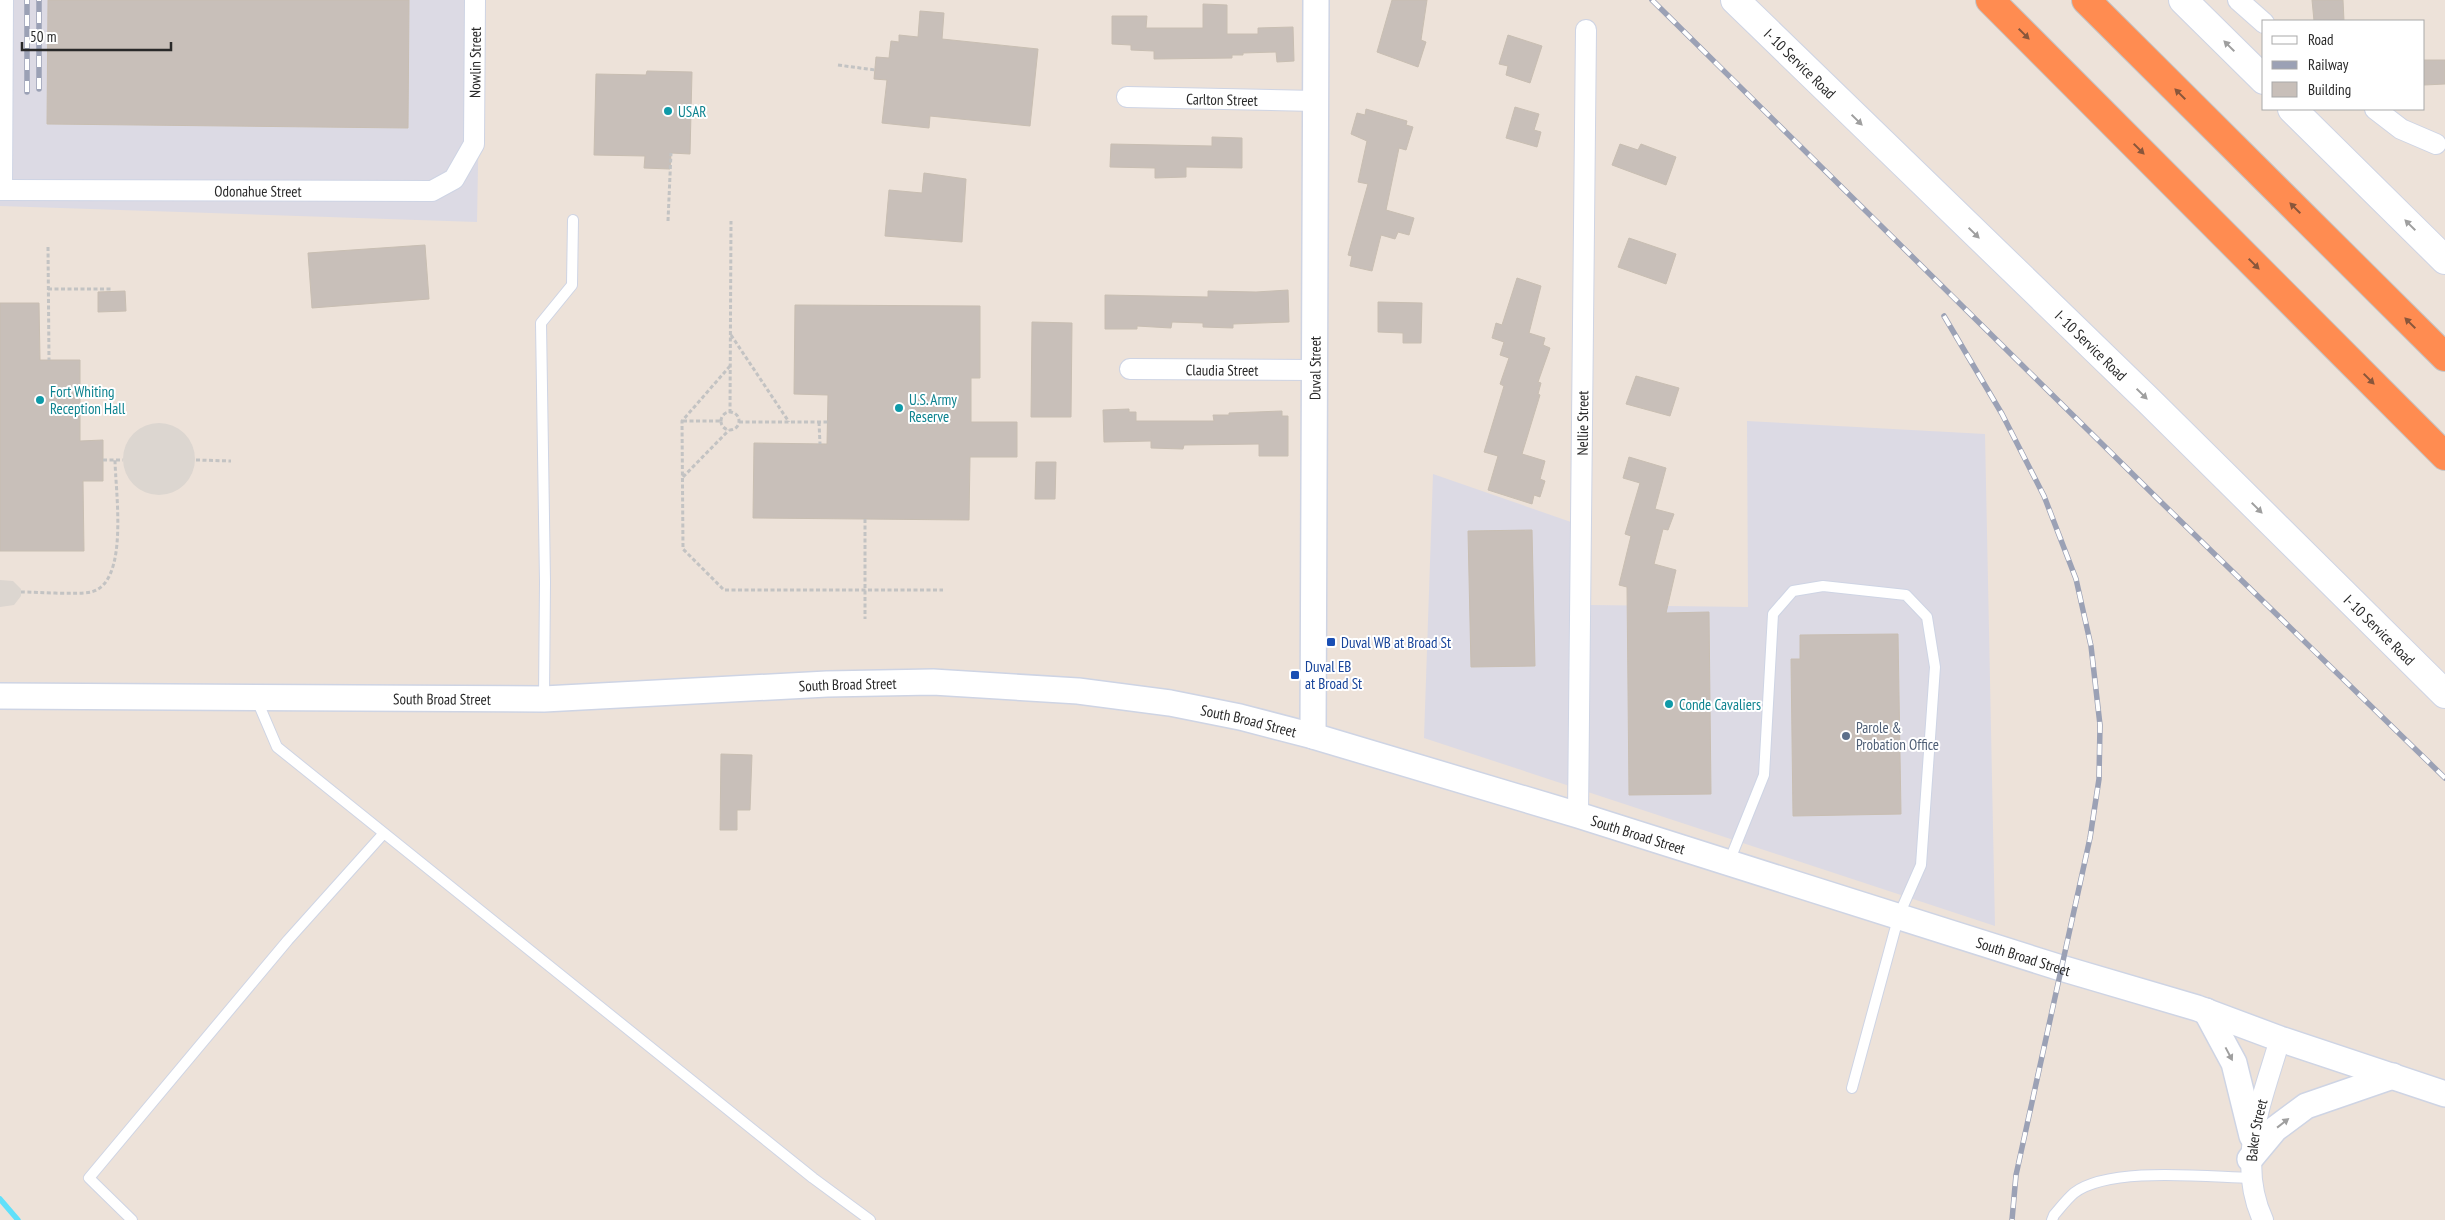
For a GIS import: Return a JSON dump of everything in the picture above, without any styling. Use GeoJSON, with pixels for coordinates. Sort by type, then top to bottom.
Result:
{"type":"FeatureCollection","features":[{"type":"Feature","properties":{"kind":"highway"},"geometry":{"type":"LineString","coordinates":[[1990,0],[2445,456]]}},
{"type":"Feature","properties":{"kind":"highway"},"geometry":{"type":"LineString","coordinates":[[2086,0],[2445,357]]}},
{"type":"Feature","properties":{"kind":"main road","name":"I- 10 Service Road"},"geometry":{"type":"LineString","coordinates":[[1735,0],[2149,401],[2445,694]]}},
{"type":"Feature","properties":{"kind":"main road"},"geometry":{"type":"LineString","coordinates":[[2183,0],[2262,78]]}},
{"type":"Feature","properties":{"kind":"main road"},"geometry":{"type":"LineString","coordinates":[[2293,110],[2445,260]]}},
{"type":"Feature","properties":{"kind":"street"},"geometry":{"type":"LineString","coordinates":[[1,190],[3,0]]}},
{"type":"Feature","properties":{"kind":"street","name":"Nowlin Street"},"geometry":{"type":"LineString","coordinates":[[474,125],[475,0]]}},
{"type":"Feature","properties":{"kind":"street","name":"Duval Street"},"geometry":{"type":"LineString","coordinates":[[1313,736],[1316,0]]}},
{"type":"Feature","properties":{"kind":"street"},"geometry":{"type":"LineString","coordinates":[[2238,0],[2262,21]]}},
{"type":"Feature","properties":{"kind":"street","name":"Nellie Street"},"geometry":{"type":"LineString","coordinates":[[1578,815],[1586,30]]}},
{"type":"Feature","properties":{"kind":"street","name":"Carlton Street"},"geometry":{"type":"LineString","coordinates":[[1127,97],[1316,101]]}},
{"type":"Feature","properties":{"kind":"street"},"geometry":{"type":"LineString","coordinates":[[2376,110],[2401,129],[2436,144]]}},
{"type":"Feature","properties":{"kind":"street","name":"Odonahue Street"},"geometry":{"type":"LineString","coordinates":[[1,190],[432,191],[454,179],[474,144],[474,125]]}},
{"type":"Feature","properties":{"kind":"street","name":"Claudia Street"},"geometry":{"type":"LineString","coordinates":[[1130,369],[1314,370]]}},
{"type":"Feature","properties":{"kind":"street","name":"South Broad Street"},"geometry":{"type":"LineString","coordinates":[[0,696],[544,699],[827,684],[978,683],[1078,691],[1170,704],[1240,717],[1313,736],[1578,815],[2061,968],[2206,1011],[2280,1039],[2445,1094]]}},
{"type":"Feature","properties":{"kind":"street"},"geometry":{"type":"LineString","coordinates":[[2206,1011],[2234,1063],[2251,1158]]}},
{"type":"Feature","properties":{"kind":"street","name":"Baker Street"},"geometry":{"type":"LineString","coordinates":[[2263,1220],[2254,1200],[2251,1158],[2280,1039]]}},
{"type":"Feature","properties":{"kind":"street"},"geometry":{"type":"LineString","coordinates":[[2251,1158],[2276,1129],[2306,1106],[2393,1076]]}},
{"type":"Feature","properties":{"kind":"lane"},"geometry":{"type":"LineString","coordinates":[[544,699],[545,582],[541,323],[572,285],[573,220]]}},
{"type":"Feature","properties":{"kind":"lane"},"geometry":{"type":"LineString","coordinates":[[1729,862],[1764,775],[1773,614],[1793,592],[1823,586],[1906,594],[1927,616],[1935,667],[1920,865],[1898,915],[1852,1088]]}},
{"type":"Feature","properties":{"kind":"lane"},"geometry":{"type":"LineString","coordinates":[[256,698],[277,747],[813,1178],[870,1220]]}},
{"type":"Feature","properties":{"kind":"lane"},"geometry":{"type":"LineString","coordinates":[[132,1220],[89,1178],[288,940],[384,834]]}},
{"type":"Feature","properties":{"kind":"lane"},"geometry":{"type":"LineString","coordinates":[[2052,1220],[2054,1215],[2075,1193],[2098,1181],[2251,1158]]}},
{"type":"Feature","properties":{"kind":"path"},"geometry":{"type":"LineString","coordinates":[[838,65],[875,70]]}},
{"type":"Feature","properties":{"kind":"path"},"geometry":{"type":"LineString","coordinates":[[668,221],[670,154]]}},
{"type":"Feature","properties":{"kind":"path"},"geometry":{"type":"LineString","coordinates":[[730,413],[732,221]]}},
{"type":"Feature","properties":{"kind":"path"},"geometry":{"type":"LineString","coordinates":[[48,247],[49,360]]}},
{"type":"Feature","properties":{"kind":"path"},"geometry":{"type":"LineString","coordinates":[[48,289],[111,289]]}},
{"type":"Feature","properties":{"kind":"path"},"geometry":{"type":"LineString","coordinates":[[731,334],[789,422]]}},
{"type":"Feature","properties":{"kind":"path"},"geometry":{"type":"LineString","coordinates":[[730,366],[682,421],[683,549],[724,590],[943,590]]}},
{"type":"Feature","properties":{"kind":"path"},"geometry":{"type":"LineString","coordinates":[[682,478],[729,430],[735,429],[739,422],[738,416],[730,413],[725,415],[722,421],[724,427],[729,430]]}},
{"type":"Feature","properties":{"kind":"path"},"geometry":{"type":"LineString","coordinates":[[682,421],[722,421]]}},
{"type":"Feature","properties":{"kind":"path"},"geometry":{"type":"LineString","coordinates":[[739,422],[828,422]]}},
{"type":"Feature","properties":{"kind":"path"},"geometry":{"type":"LineString","coordinates":[[819,422],[820,444]]}},
{"type":"Feature","properties":{"kind":"path"},"geometry":{"type":"LineString","coordinates":[[21,592],[91,592],[103,584],[113,569],[117,553],[114,459]]}},
{"type":"Feature","properties":{"kind":"path"},"geometry":{"type":"LineString","coordinates":[[103,460],[124,460]]}},
{"type":"Feature","properties":{"kind":"path"},"geometry":{"type":"LineString","coordinates":[[196,460],[231,461]]}},
{"type":"Feature","properties":{"kind":"path"},"geometry":{"type":"LineString","coordinates":[[865,519],[866,619]]}},
{"type":"Feature","properties":{"kind":"shaded area"},"geometry":{"type":"Polygon","coordinates":[[[0,0],[481,0],[477,222],[0,206],[0,0]]]}},
{"type":"Feature","properties":{"kind":"shaded area"},"geometry":{"type":"Polygon","coordinates":[[[1747,421],[1985,434],[1995,926],[1424,738],[1433,474],[1591,529],[1591,605],[1748,607],[1747,421]]]}},
{"type":"Feature","properties":{"kind":"shaded area"},"geometry":{"type":"Polygon","coordinates":[[[159,423],[173,426],[185,433],[192,445],[195,459],[192,473],[185,485],[173,492],[159,495],[145,492],[133,485],[126,473],[123,459],[126,445],[133,433],[145,426],[159,423]]]}},
{"type":"Feature","properties":{"kind":"shaded area"},"geometry":{"type":"Polygon","coordinates":[[[0,580],[13,581],[21,589],[21,596],[14,605],[0,607],[0,580]]]}},
{"type":"Feature","properties":{"kind":"building"},"geometry":{"type":"Polygon","coordinates":[[[48,0],[409,0],[408,128],[47,124],[48,0]]]}},
{"type":"Feature","properties":{"kind":"building"},"geometry":{"type":"Polygon","coordinates":[[[1392,0],[1427,0],[1421,40],[1426,42],[1418,67],[1377,52],[1392,0]]]}},
{"type":"Feature","properties":{"kind":"building"},"geometry":{"type":"Polygon","coordinates":[[[2312,0],[2343,0],[2344,20],[2314,20],[2312,0]]]}},
{"type":"Feature","properties":{"kind":"building"},"geometry":{"type":"Polygon","coordinates":[[[1203,4],[1227,5],[1227,34],[1258,34],[1258,28],[1293,27],[1294,61],[1277,62],[1276,52],[1243,53],[1243,55],[1232,55],[1232,58],[1154,59],[1154,51],[1131,50],[1131,45],[1112,44],[1112,16],[1147,16],[1146,28],[1203,28],[1203,4]]]}},
{"type":"Feature","properties":{"kind":"building"},"geometry":{"type":"Polygon","coordinates":[[[920,11],[944,13],[942,39],[1038,49],[1030,126],[930,116],[929,128],[882,123],[887,80],[874,79],[876,57],[889,58],[891,41],[899,42],[899,35],[918,37],[920,11]]]}},
{"type":"Feature","properties":{"kind":"building"},"geometry":{"type":"Polygon","coordinates":[[[1508,35],[1542,46],[1530,83],[1506,75],[1508,66],[1499,64],[1508,35]]]}},
{"type":"Feature","properties":{"kind":"building"},"geometry":{"type":"Polygon","coordinates":[[[2425,60],[2445,60],[2445,84],[2425,85],[2425,60]]]}},
{"type":"Feature","properties":{"kind":"building"},"geometry":{"type":"Polygon","coordinates":[[[647,71],[692,72],[690,154],[671,153],[670,169],[644,168],[645,156],[594,155],[596,74],[646,75],[647,71]]]}},
{"type":"Feature","properties":{"kind":"building"},"geometry":{"type":"Polygon","coordinates":[[[1515,107],[1539,114],[1534,130],[1541,132],[1537,147],[1506,138],[1515,107]]]}},
{"type":"Feature","properties":{"kind":"building"},"geometry":{"type":"Polygon","coordinates":[[[1366,109],[1407,121],[1406,125],[1413,127],[1406,150],[1399,148],[1386,210],[1414,218],[1409,235],[1398,232],[1395,239],[1381,235],[1372,271],[1350,266],[1352,256],[1348,255],[1368,184],[1358,182],[1367,141],[1351,134],[1357,113],[1365,115],[1366,109]]]}},
{"type":"Feature","properties":{"kind":"building"},"geometry":{"type":"Polygon","coordinates":[[[1212,137],[1242,138],[1242,168],[1186,167],[1186,177],[1155,178],[1155,168],[1110,167],[1111,144],[1212,146],[1212,137]]]}},
{"type":"Feature","properties":{"kind":"building"},"geometry":{"type":"Polygon","coordinates":[[[1620,144],[1638,150],[1641,144],[1676,157],[1666,185],[1612,165],[1620,144]]]}},
{"type":"Feature","properties":{"kind":"building"},"geometry":{"type":"Polygon","coordinates":[[[924,173],[966,179],[962,242],[885,236],[889,190],[922,193],[924,173]]]}},
{"type":"Feature","properties":{"kind":"building"},"geometry":{"type":"Polygon","coordinates":[[[1629,238],[1676,254],[1666,284],[1618,267],[1629,238]]]}},
{"type":"Feature","properties":{"kind":"building"},"geometry":{"type":"Polygon","coordinates":[[[425,245],[429,299],[312,308],[308,253],[425,245]]]}},
{"type":"Feature","properties":{"kind":"building"},"geometry":{"type":"Polygon","coordinates":[[[1517,278],[1541,286],[1529,333],[1545,338],[1543,345],[1550,348],[1538,382],[1541,383],[1538,394],[1540,395],[1522,454],[1545,461],[1540,479],[1545,481],[1540,497],[1534,495],[1532,504],[1488,490],[1498,456],[1484,452],[1504,386],[1500,384],[1509,358],[1500,355],[1504,342],[1492,338],[1496,323],[1502,325],[1517,278]]]}},
{"type":"Feature","properties":{"kind":"building"},"geometry":{"type":"Polygon","coordinates":[[[1288,290],[1289,322],[1233,324],[1233,328],[1203,327],[1203,323],[1172,322],[1171,328],[1137,326],[1137,329],[1105,329],[1105,295],[1208,297],[1208,291],[1256,292],[1288,290]]]}},
{"type":"Feature","properties":{"kind":"building"},"geometry":{"type":"Polygon","coordinates":[[[125,291],[126,311],[98,312],[98,292],[125,291]]]}},
{"type":"Feature","properties":{"kind":"building"},"geometry":{"type":"Polygon","coordinates":[[[1378,302],[1422,303],[1421,343],[1403,343],[1403,333],[1378,332],[1378,302]]]}},
{"type":"Feature","properties":{"kind":"building","name":"Fort Whiting Reception Hall"},"geometry":{"type":"Polygon","coordinates":[[[0,303],[39,303],[40,360],[80,360],[80,441],[103,440],[103,481],[83,481],[84,551],[0,551],[0,303]]]}},
{"type":"Feature","properties":{"kind":"building","name":"U.S. Army Reserve"},"geometry":{"type":"Polygon","coordinates":[[[795,305],[980,306],[980,378],[971,378],[971,422],[1017,422],[1017,457],[970,457],[969,520],[753,518],[754,443],[827,444],[828,395],[794,394],[795,305]]]}},
{"type":"Feature","properties":{"kind":"building"},"geometry":{"type":"Polygon","coordinates":[[[1032,322],[1072,323],[1071,417],[1031,417],[1032,322]]]}},
{"type":"Feature","properties":{"kind":"building"},"geometry":{"type":"Polygon","coordinates":[[[1636,376],[1679,388],[1670,416],[1626,404],[1636,376]]]}},
{"type":"Feature","properties":{"kind":"building"},"geometry":{"type":"Polygon","coordinates":[[[1129,409],[1129,412],[1136,412],[1136,421],[1214,421],[1213,415],[1282,411],[1282,416],[1288,416],[1288,456],[1259,456],[1259,444],[1184,445],[1183,449],[1151,448],[1151,441],[1104,442],[1103,410],[1129,409]]]}},
{"type":"Feature","properties":{"kind":"building","name":"Conde Cavaliers"},"geometry":{"type":"Polygon","coordinates":[[[1629,457],[1666,468],[1655,509],[1674,514],[1668,530],[1663,529],[1654,564],[1676,570],[1666,613],[1709,612],[1711,794],[1629,795],[1627,587],[1619,585],[1631,536],[1625,534],[1640,483],[1623,478],[1629,457]]]}},
{"type":"Feature","properties":{"kind":"building"},"geometry":{"type":"Polygon","coordinates":[[[1036,462],[1056,462],[1055,499],[1035,499],[1036,462]]]}},
{"type":"Feature","properties":{"kind":"building"},"geometry":{"type":"Polygon","coordinates":[[[1532,530],[1535,666],[1471,667],[1468,531],[1532,530]]]}},
{"type":"Feature","properties":{"kind":"building","name":"Parole & Probation Office"},"geometry":{"type":"Polygon","coordinates":[[[1898,634],[1901,814],[1793,816],[1791,659],[1800,659],[1800,635],[1898,634]]]}},
{"type":"Feature","properties":{"kind":"building"},"geometry":{"type":"Polygon","coordinates":[[[721,754],[752,755],[750,810],[737,810],[737,830],[720,830],[721,754]]]}},
{"type":"Feature","properties":{"kind":"waterway"},"geometry":{"type":"LineString","coordinates":[[0,1199],[18,1220]]}},
{"type":"Feature","properties":{"kind":"railway"},"geometry":{"type":"LineString","coordinates":[[27,0],[27,92]]}},
{"type":"Feature","properties":{"kind":"railway"},"geometry":{"type":"LineString","coordinates":[[39,0],[39,89]]}},
{"type":"Feature","properties":{"kind":"railway"},"geometry":{"type":"LineString","coordinates":[[1652,0],[2163,504],[2445,778]]}},
{"type":"Feature","properties":{"kind":"railway"},"geometry":{"type":"LineString","coordinates":[[1944,316],[2002,414],[2044,496],[2076,579],[2091,646],[2100,725],[2099,779],[2090,838],[2016,1175],[2012,1220]]}},
{"type":"Feature","properties":{"kind":"place","name":"USAR"},"geometry":{"type":"Point","coordinates":[668,111]}},
{"type":"Feature","properties":{"kind":"place","name":"Fort Whiting Reception Hall"},"geometry":{"type":"Point","coordinates":[40,400]}},
{"type":"Feature","properties":{"kind":"place","name":"U.S. Army Reserve"},"geometry":{"type":"Point","coordinates":[899,408]}},
{"type":"Feature","properties":{"kind":"place","name":"Duval WB at Broad St"},"geometry":{"type":"Point","coordinates":[1331,642]}},
{"type":"Feature","properties":{"kind":"place","name":"Duval EB at Broad St"},"geometry":{"type":"Point","coordinates":[1295,675]}},
{"type":"Feature","properties":{"kind":"place","name":"Conde Cavaliers"},"geometry":{"type":"Point","coordinates":[1669,704]}},
{"type":"Feature","properties":{"kind":"place","name":"Parole & Probation Office"},"geometry":{"type":"Point","coordinates":[1846,736]}}]}
